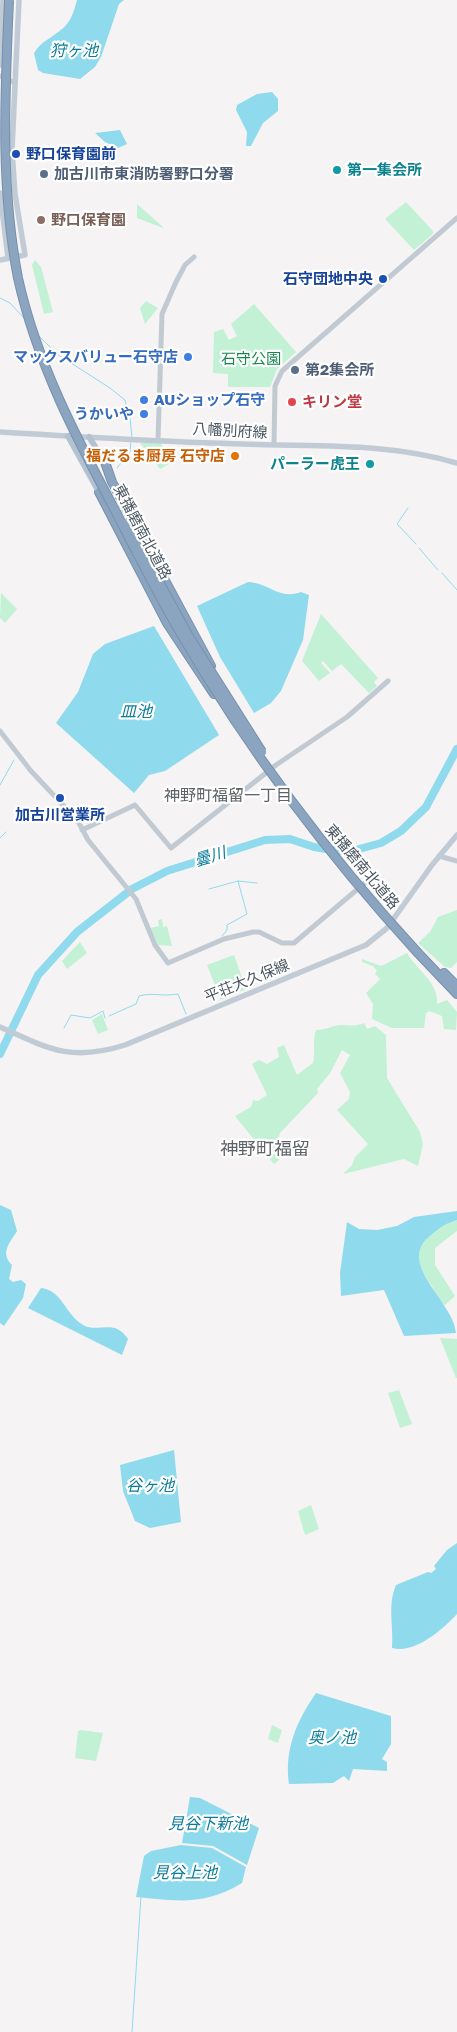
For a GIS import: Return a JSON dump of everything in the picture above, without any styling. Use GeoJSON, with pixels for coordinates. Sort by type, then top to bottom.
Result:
{"type":"FeatureCollection","features":[{"type":"Feature","properties":{"kind":"highway","name":"東播磨南北道路"},"geometry":{"type":"LineString","coordinates":[[9,0],[4,99],[4,185],[18,279],[35,337],[63,411],[184,638],[251,746],[330,853],[457,994]]}},
{"type":"Feature","properties":{"kind":"highway","name":"東播磨南北道路"},"geometry":{"type":"LineString","coordinates":[[14,0],[7,125],[9,185],[22,277],[37,332],[67,409],[188,635],[266,759],[331,847],[419,952],[457,986]]}},
{"type":"Feature","properties":{"kind":"highway"},"geometry":{"type":"LineString","coordinates":[[105,462],[112,482],[237,714]]}},
{"type":"Feature","properties":{"kind":"highway"},"geometry":{"type":"LineString","coordinates":[[98,492],[175,635],[251,746]]}},
{"type":"Feature","properties":{"kind":"main road"},"geometry":{"type":"LineString","coordinates":[[0,64],[3,0]]}},
{"type":"Feature","properties":{"kind":"main road"},"geometry":{"type":"LineString","coordinates":[[0,260],[25,255],[15,194],[12,124],[18,0]]}},
{"type":"Feature","properties":{"kind":"main road"},"geometry":{"type":"LineString","coordinates":[[0,193],[8,258]]}},
{"type":"Feature","properties":{"kind":"main road","name":"八幡別府線"},"geometry":{"type":"LineString","coordinates":[[0,432],[274,445],[373,447],[415,452],[457,463]]}},
{"type":"Feature","properties":{"kind":"main road"},"geometry":{"type":"LineString","coordinates":[[68,436],[98,492]]}},
{"type":"Feature","properties":{"kind":"main road"},"geometry":{"type":"LineString","coordinates":[[89,437],[105,462]]}},
{"type":"Feature","properties":{"kind":"main road","name":"平荘大久保線"},"geometry":{"type":"LineString","coordinates":[[2,1028],[52,1049],[65,1052],[87,1053],[112,1049],[319,965],[366,945],[381,934],[439,856],[457,836]]}},
{"type":"Feature","properties":{"kind":"street"},"geometry":{"type":"LineString","coordinates":[[0,76],[15,83]]}},
{"type":"Feature","properties":{"kind":"street"},"geometry":{"type":"LineString","coordinates":[[274,445],[276,385],[282,371],[457,218]]}},
{"type":"Feature","properties":{"kind":"street"},"geometry":{"type":"LineString","coordinates":[[158,440],[162,314],[185,265],[194,257]]}},
{"type":"Feature","properties":{"kind":"street"},"geometry":{"type":"LineString","coordinates":[[82,830],[135,805],[172,848],[276,765],[347,717],[388,681]]}},
{"type":"Feature","properties":{"kind":"street"},"geometry":{"type":"LineString","coordinates":[[0,731],[31,771],[78,821],[88,840],[140,905],[155,945],[168,963],[172,964],[224,939],[253,932],[260,932],[282,943],[294,943],[366,882]]}},
{"type":"Feature","properties":{"kind":"street"},"geometry":{"type":"LineString","coordinates":[[439,856],[457,861]]}},
{"type":"Feature","properties":{"kind":"green space"},"geometry":{"type":"Polygon","coordinates":[[[406,202],[433,231],[433,234],[414,250],[386,220],[406,202]]]}},
{"type":"Feature","properties":{"kind":"green space"},"geometry":{"type":"Polygon","coordinates":[[[137,204],[163,227],[163,228],[137,218],[137,204]]]}},
{"type":"Feature","properties":{"kind":"green space"},"geometry":{"type":"Polygon","coordinates":[[[35,260],[41,267],[53,312],[44,314],[32,265],[35,260]]]}},
{"type":"Feature","properties":{"kind":"green space"},"geometry":{"type":"Polygon","coordinates":[[[146,301],[158,308],[145,324],[140,308],[146,301]]]}},
{"type":"Feature","properties":{"kind":"green space","name":"石守公園"},"geometry":{"type":"Polygon","coordinates":[[[254,304],[296,352],[277,369],[270,387],[228,387],[228,374],[213,373],[214,332],[223,329],[229,340],[237,336],[231,324],[254,304]]]}},
{"type":"Feature","properties":{"kind":"green space"},"geometry":{"type":"Polygon","coordinates":[[[140,443],[161,443],[169,464],[160,469],[140,443]]]}},
{"type":"Feature","properties":{"kind":"green space"},"geometry":{"type":"Polygon","coordinates":[[[1,593],[17,609],[5,623],[0,618],[1,593]]]}},
{"type":"Feature","properties":{"kind":"green space"},"geometry":{"type":"Polygon","coordinates":[[[321,614],[378,678],[374,682],[377,686],[369,693],[341,664],[332,671],[323,661],[321,663],[330,673],[319,681],[302,661],[321,614]]]}},
{"type":"Feature","properties":{"kind":"green space"},"geometry":{"type":"Polygon","coordinates":[[[457,910],[457,962],[451,968],[445,967],[418,943],[430,932],[438,917],[457,910]]]}},
{"type":"Feature","properties":{"kind":"green space"},"geometry":{"type":"Polygon","coordinates":[[[162,919],[163,927],[167,926],[172,946],[158,945],[150,928],[159,926],[158,920],[162,919]]]}},
{"type":"Feature","properties":{"kind":"green space"},"geometry":{"type":"Polygon","coordinates":[[[80,942],[87,953],[67,969],[62,961],[80,942]]]}},
{"type":"Feature","properties":{"kind":"green space"},"geometry":{"type":"Polygon","coordinates":[[[407,953],[431,983],[437,997],[437,1004],[447,1000],[457,1012],[456,1030],[444,1029],[442,1016],[429,1011],[426,1013],[424,1028],[392,1028],[372,1019],[373,1004],[366,993],[380,979],[375,974],[377,971],[373,966],[362,962],[362,959],[381,966],[407,953]]]}},
{"type":"Feature","properties":{"kind":"green space"},"geometry":{"type":"Polygon","coordinates":[[[234,955],[246,989],[221,1000],[207,965],[234,955]]]}},
{"type":"Feature","properties":{"kind":"green space"},"geometry":{"type":"Polygon","coordinates":[[[102,1014],[108,1030],[98,1034],[92,1020],[102,1014]]]}},
{"type":"Feature","properties":{"kind":"green space"},"geometry":{"type":"Polygon","coordinates":[[[364,1023],[367,1029],[375,1026],[386,1035],[387,1078],[420,1132],[423,1144],[418,1166],[404,1159],[343,1174],[352,1165],[355,1157],[368,1144],[337,1110],[349,1099],[350,1092],[340,1073],[350,1055],[342,1050],[330,1073],[317,1089],[318,1093],[280,1133],[277,1141],[279,1160],[274,1164],[235,1116],[251,1107],[253,1100],[258,1101],[267,1095],[252,1064],[259,1060],[267,1064],[279,1057],[277,1048],[284,1045],[297,1075],[313,1063],[316,1030],[364,1023]]]}},
{"type":"Feature","properties":{"kind":"green space"},"geometry":{"type":"Polygon","coordinates":[[[457,1220],[457,1231],[435,1248],[435,1265],[455,1296],[445,1305],[439,1299],[417,1259],[421,1246],[431,1234],[444,1225],[457,1220]]]}},
{"type":"Feature","properties":{"kind":"green space"},"geometry":{"type":"Polygon","coordinates":[[[440,1338],[457,1339],[457,1378],[456,1378],[440,1338]]]}},
{"type":"Feature","properties":{"kind":"green space"},"geometry":{"type":"Polygon","coordinates":[[[399,1390],[412,1424],[400,1428],[388,1393],[399,1390]]]}},
{"type":"Feature","properties":{"kind":"green space"},"geometry":{"type":"Polygon","coordinates":[[[311,1505],[319,1529],[305,1535],[298,1511],[311,1505]]]}},
{"type":"Feature","properties":{"kind":"green space"},"geometry":{"type":"Polygon","coordinates":[[[272,1725],[282,1730],[278,1743],[268,1739],[272,1725]]]}},
{"type":"Feature","properties":{"kind":"green space"},"geometry":{"type":"Polygon","coordinates":[[[78,1731],[103,1733],[96,1761],[75,1758],[78,1731]]]}},
{"type":"Feature","properties":{"kind":"water","name":"狩ヶ池"},"geometry":{"type":"Polygon","coordinates":[[[77,0],[124,0],[119,4],[101,57],[95,67],[80,79],[43,73],[38,70],[34,53],[40,45],[68,23],[77,0]]]}},
{"type":"Feature","properties":{"kind":"water"},"geometry":{"type":"Polygon","coordinates":[[[272,92],[278,99],[278,111],[263,123],[251,146],[246,146],[247,132],[236,110],[237,105],[257,94],[272,92]]]}},
{"type":"Feature","properties":{"kind":"water"},"geometry":{"type":"Polygon","coordinates":[[[120,130],[127,144],[118,148],[105,142],[95,133],[120,130]]]}},
{"type":"Feature","properties":{"kind":"water"},"geometry":{"type":"Polygon","coordinates":[[[248,582],[262,585],[280,593],[293,594],[301,592],[309,595],[303,640],[281,691],[271,703],[254,713],[220,657],[197,606],[248,582]]]}},
{"type":"Feature","properties":{"kind":"water","name":"皿池"},"geometry":{"type":"Polygon","coordinates":[[[154,626],[219,735],[165,771],[149,775],[134,793],[56,723],[78,692],[93,654],[105,644],[154,626]]]}},
{"type":"Feature","properties":{"kind":"water"},"geometry":{"type":"Polygon","coordinates":[[[0,1205],[11,1210],[17,1231],[6,1252],[8,1261],[12,1265],[9,1279],[13,1282],[21,1280],[26,1284],[23,1298],[4,1326],[0,1323],[0,1205]]]}},
{"type":"Feature","properties":{"kind":"water"},"geometry":{"type":"Polygon","coordinates":[[[457,1211],[457,1220],[443,1226],[421,1246],[419,1258],[422,1270],[453,1321],[456,1333],[404,1336],[384,1290],[341,1296],[340,1273],[347,1222],[359,1229],[377,1230],[397,1226],[414,1217],[457,1211]]]}},
{"type":"Feature","properties":{"kind":"water"},"geometry":{"type":"Polygon","coordinates":[[[41,1288],[48,1290],[58,1297],[80,1323],[93,1328],[111,1327],[122,1332],[128,1339],[122,1355],[28,1308],[41,1288]]]}},
{"type":"Feature","properties":{"kind":"water","name":"谷ヶ池"},"geometry":{"type":"Polygon","coordinates":[[[174,1450],[181,1522],[150,1528],[135,1521],[123,1491],[120,1465],[174,1450]]]}},
{"type":"Feature","properties":{"kind":"water"},"geometry":{"type":"Polygon","coordinates":[[[457,1543],[457,1614],[444,1627],[419,1644],[401,1649],[392,1648],[391,1609],[396,1585],[428,1572],[431,1573],[436,1569],[434,1566],[447,1550],[457,1543]]]}},
{"type":"Feature","properties":{"kind":"water","name":"奥ノ池"},"geometry":{"type":"Polygon","coordinates":[[[316,1693],[391,1716],[391,1744],[382,1759],[387,1762],[387,1771],[353,1769],[349,1781],[344,1776],[333,1783],[289,1784],[288,1759],[290,1747],[303,1714],[316,1693]]]}},
{"type":"Feature","properties":{"kind":"water","name":"見谷下新池"},"geometry":{"type":"Polygon","coordinates":[[[190,1797],[200,1798],[259,1828],[247,1865],[213,1846],[182,1843],[190,1797]]]}},
{"type":"Feature","properties":{"kind":"water","name":"見谷上池"},"geometry":{"type":"Polygon","coordinates":[[[181,1845],[212,1848],[246,1867],[242,1883],[203,1899],[165,1900],[136,1897],[144,1856],[151,1851],[181,1845]]]}},
{"type":"Feature","properties":{"kind":"waterway"},"geometry":{"type":"LineString","coordinates":[[0,298],[10,303],[25,319]]}},
{"type":"Feature","properties":{"kind":"waterway"},"geometry":{"type":"LineString","coordinates":[[37,334],[57,354],[110,388],[125,400],[130,418],[132,437]]}},
{"type":"Feature","properties":{"kind":"waterway"},"geometry":{"type":"LineString","coordinates":[[117,468],[130,452],[131,441]]}},
{"type":"Feature","properties":{"kind":"waterway"},"geometry":{"type":"LineString","coordinates":[[408,508],[397,524],[416,544]]}},
{"type":"Feature","properties":{"kind":"waterway"},"geometry":{"type":"LineString","coordinates":[[419,548],[438,570]]}},
{"type":"Feature","properties":{"kind":"waterway"},"geometry":{"type":"LineString","coordinates":[[442,573],[457,590]]}},
{"type":"Feature","properties":{"kind":"waterway","name":"曇川"},"geometry":{"type":"LineString","coordinates":[[0,1054],[38,975],[77,932],[132,889],[167,871],[265,840],[290,839],[314,847],[338,851],[352,851],[381,843],[401,831],[426,807],[457,749]]}},
{"type":"Feature","properties":{"kind":"waterway"},"geometry":{"type":"LineString","coordinates":[[0,785],[14,760]]}},
{"type":"Feature","properties":{"kind":"waterway"},"geometry":{"type":"LineString","coordinates":[[0,838],[6,832]]}},
{"type":"Feature","properties":{"kind":"waterway"},"geometry":{"type":"LineString","coordinates":[[209,889],[238,881],[257,883]]}},
{"type":"Feature","properties":{"kind":"waterway"},"geometry":{"type":"LineString","coordinates":[[222,936],[227,930],[227,925],[247,914],[238,881]]}},
{"type":"Feature","properties":{"kind":"waterway"},"geometry":{"type":"LineString","coordinates":[[109,1016],[136,1004],[139,996],[149,994],[178,994],[186,1014]]}},
{"type":"Feature","properties":{"kind":"waterway"},"geometry":{"type":"LineString","coordinates":[[64,1028],[71,1015],[90,1018],[103,1011],[105,1018]]}},
{"type":"Feature","properties":{"kind":"waterway"},"geometry":{"type":"LineString","coordinates":[[132,2032],[141,1896]]}},
{"type":"Feature","properties":{"kind":"place","name":"野口保育園前"},"geometry":{"type":"Point","coordinates":[16,154]}},
{"type":"Feature","properties":{"kind":"place","name":"第一集会所"},"geometry":{"type":"Point","coordinates":[337,170]}},
{"type":"Feature","properties":{"kind":"place","name":"加古川市東消防署野口分署"},"geometry":{"type":"Point","coordinates":[44,174]}},
{"type":"Feature","properties":{"kind":"place","name":"野口保育園"},"geometry":{"type":"Point","coordinates":[41,220]}},
{"type":"Feature","properties":{"kind":"place","name":"石守団地中央"},"geometry":{"type":"Point","coordinates":[383,279]}},
{"type":"Feature","properties":{"kind":"place","name":"マックスバリュー石守店"},"geometry":{"type":"Point","coordinates":[188,357]}},
{"type":"Feature","properties":{"kind":"place","name":"第2集会所"},"geometry":{"type":"Point","coordinates":[295,370]}},
{"type":"Feature","properties":{"kind":"place","name":"AUショップ石守"},"geometry":{"type":"Point","coordinates":[144,400]}},
{"type":"Feature","properties":{"kind":"place","name":"キリン堂"},"geometry":{"type":"Point","coordinates":[292,402]}},
{"type":"Feature","properties":{"kind":"place","name":"うかいや"},"geometry":{"type":"Point","coordinates":[144,414]}},
{"type":"Feature","properties":{"kind":"place","name":"福だるま厨房 石守店"},"geometry":{"type":"Point","coordinates":[235,456]}},
{"type":"Feature","properties":{"kind":"place","name":"パーラー虎王"},"geometry":{"type":"Point","coordinates":[370,464]}},
{"type":"Feature","properties":{"kind":"place","name":"加古川営業所"},"geometry":{"type":"Point","coordinates":[60,798]}},
{"type":"Feature","properties":{"kind":"district","name":"神野町福留一丁目"},"geometry":{"type":"Point","coordinates":[228,796]}},
{"type":"Feature","properties":{"kind":"district","name":"神野町福留"},"geometry":{"type":"Point","coordinates":[265,1149]}}]}
